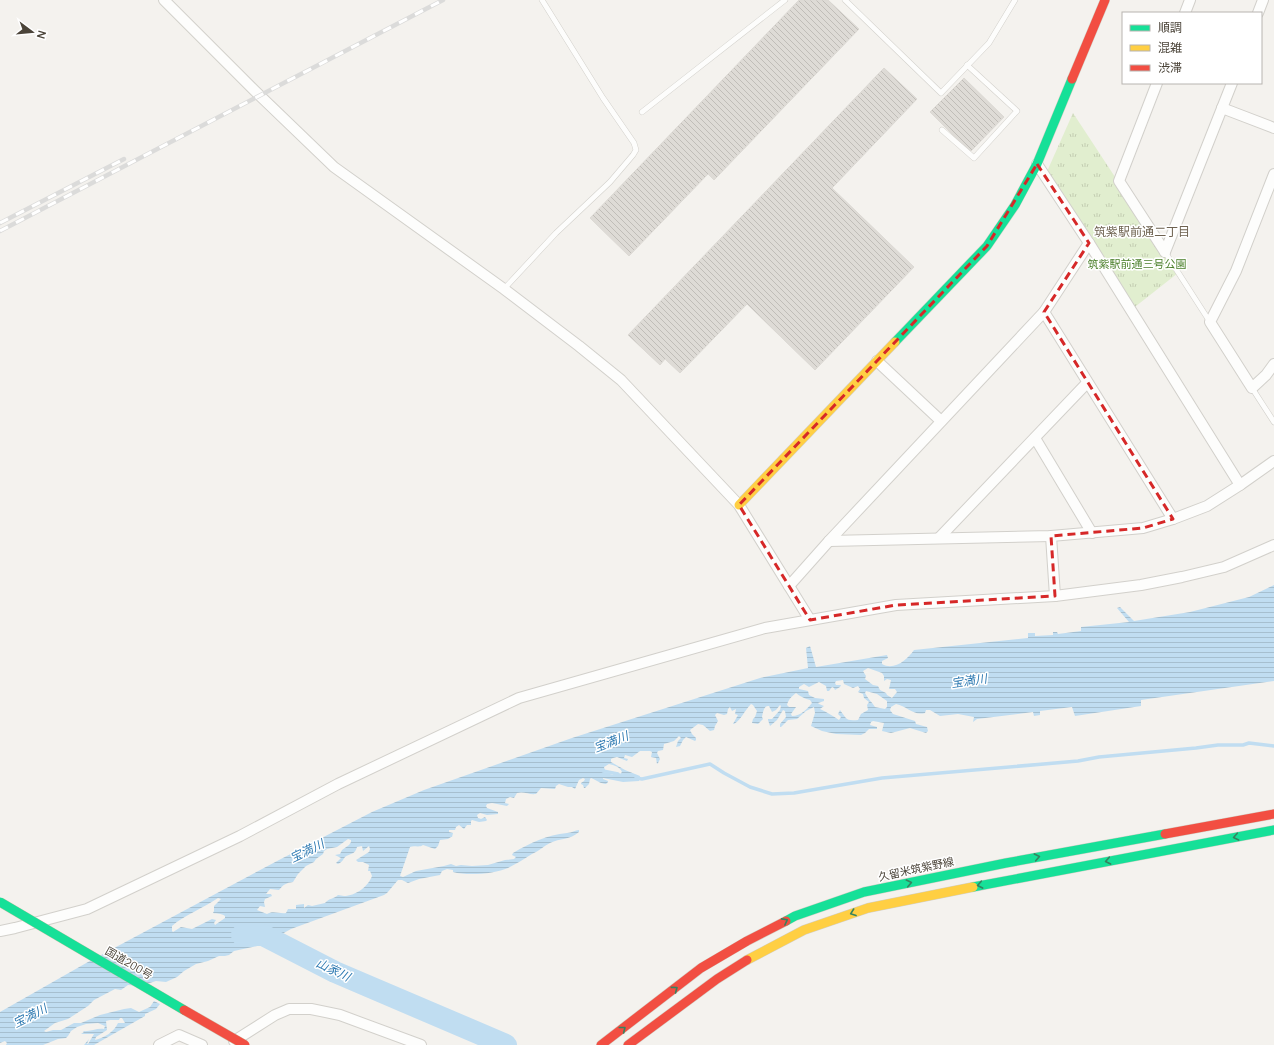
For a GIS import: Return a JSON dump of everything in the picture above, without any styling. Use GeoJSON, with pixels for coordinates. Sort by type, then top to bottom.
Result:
{"type":"FeatureCollection","features":[{"type":"Feature","properties":{"kind":"main road"},"geometry":{"type":"LineString","coordinates":[[739,505],[987,246],[1015,205],[1038,164],[1105,0]]}},
{"type":"Feature","properties":{"kind":"main road","name":"久留米筑紫野線"},"geometry":{"type":"LineString","coordinates":[[601,1045],[701,968],[747,941],[795,916],[864,892],[1014,861],[1274,814]]}},
{"type":"Feature","properties":{"kind":"main road"},"geometry":{"type":"LineString","coordinates":[[628,1045],[717,979],[759,953],[804,930],[868,908],[1274,830]]}},
{"type":"Feature","properties":{"kind":"main road","name":"国道200号"},"geometry":{"type":"LineString","coordinates":[[0,902],[245,1045]]}},
{"type":"Feature","properties":{"kind":"street"},"geometry":{"type":"LineString","coordinates":[[164,0],[334,167],[504,289],[621,380],[739,505],[810,620]]}},
{"type":"Feature","properties":{"kind":"street"},"geometry":{"type":"LineString","coordinates":[[1185,12],[1190,0]]}},
{"type":"Feature","properties":{"kind":"street"},"geometry":{"type":"LineString","coordinates":[[1258,12],[1263,0]]}},
{"type":"Feature","properties":{"kind":"street"},"geometry":{"type":"LineString","coordinates":[[1157,84],[1119,180],[1164,252]]}},
{"type":"Feature","properties":{"kind":"street"},"geometry":{"type":"LineString","coordinates":[[1164,252],[1232,84]]}},
{"type":"Feature","properties":{"kind":"street"},"geometry":{"type":"LineString","coordinates":[[1222,108],[1274,128]]}},
{"type":"Feature","properties":{"kind":"street"},"geometry":{"type":"LineString","coordinates":[[1038,164],[1240,485]]}},
{"type":"Feature","properties":{"kind":"street"},"geometry":{"type":"LineString","coordinates":[[1274,174],[1236,271],[1210,322],[1252,388],[1266,375],[1274,364]]}},
{"type":"Feature","properties":{"kind":"street"},"geometry":{"type":"LineString","coordinates":[[790,586],[829,541],[1044,312],[1089,243]]}},
{"type":"Feature","properties":{"kind":"street"},"geometry":{"type":"LineString","coordinates":[[1044,312],[1173,519]]}},
{"type":"Feature","properties":{"kind":"street"},"geometry":{"type":"LineString","coordinates":[[877,361],[941,421]]}},
{"type":"Feature","properties":{"kind":"street"},"geometry":{"type":"LineString","coordinates":[[939,538],[1088,383]]}},
{"type":"Feature","properties":{"kind":"street"},"geometry":{"type":"LineString","coordinates":[[1035,438],[1092,533]]}},
{"type":"Feature","properties":{"kind":"street"},"geometry":{"type":"LineString","coordinates":[[829,541],[1051,536],[1143,528],[1173,519],[1207,506],[1274,461]]}},
{"type":"Feature","properties":{"kind":"street"},"geometry":{"type":"LineString","coordinates":[[1051,536],[1055,596]]}},
{"type":"Feature","properties":{"kind":"street"},"geometry":{"type":"LineString","coordinates":[[0,931],[87,909],[240,836],[345,781],[519,698],[765,628],[896,605],[1055,596],[1141,585],[1224,567],[1274,545]]}},
{"type":"Feature","properties":{"kind":"street"},"geometry":{"type":"LineString","coordinates":[[227,1045],[275,1015],[289,1009],[311,1009],[340,1015],[421,1045]]}},
{"type":"Feature","properties":{"kind":"street"},"geometry":{"type":"LineString","coordinates":[[158,1045],[179,1035],[202,1045]]}},
{"type":"Feature","properties":{"kind":"lane"},"geometry":{"type":"LineString","coordinates":[[504,289],[556,234],[610,182],[634,155],[636,150],[634,143],[603,98],[542,0]]}},
{"type":"Feature","properties":{"kind":"lane"},"geometry":{"type":"LineString","coordinates":[[642,112],[785,0]]}},
{"type":"Feature","properties":{"kind":"lane"},"geometry":{"type":"LineString","coordinates":[[846,0],[941,93],[989,43],[1015,0]]}},
{"type":"Feature","properties":{"kind":"lane"},"geometry":{"type":"LineString","coordinates":[[942,130],[974,158],[1017,111],[968,65]]}},
{"type":"Feature","properties":{"kind":"lane"},"geometry":{"type":"LineString","coordinates":[[1164,252],[1210,322]]}},
{"type":"Feature","properties":{"kind":"lane"},"geometry":{"type":"LineString","coordinates":[[1252,388],[1274,422]]}},
{"type":"Feature","properties":{"kind":"highlighted area"},"geometry":{"type":"Polygon","coordinates":[[[1037,164],[1089,243],[1044,312],[1173,519],[1143,528],[1051,536],[1055,596],[896,605],[810,620],[739,505],[987,246],[1037,164]]]}},
{"type":"Feature","properties":{"kind":"green space","name":"筑紫駅前通三号公園"},"geometry":{"type":"Polygon","coordinates":[[[1073,113],[1178,273],[1131,310],[1045,176],[1073,113]]]}},
{"type":"Feature","properties":{"kind":"water","name":"宝満川"},"geometry":{"type":"Polygon","coordinates":[[[1274,585],[1274,681],[1141,700],[1141,706],[1075,716],[1072,707],[1040,711],[1040,715],[1034,716],[1033,712],[977,719],[973,722],[974,717],[958,714],[940,716],[930,710],[926,710],[925,713],[921,714],[896,704],[891,707],[890,710],[893,714],[915,721],[916,724],[927,727],[928,731],[926,733],[910,728],[891,733],[882,731],[884,723],[873,721],[870,725],[877,727],[877,729],[869,729],[861,735],[836,734],[822,731],[811,726],[815,713],[814,707],[806,711],[797,719],[788,720],[780,727],[780,724],[786,717],[785,711],[783,710],[777,720],[770,726],[768,719],[772,719],[780,710],[780,705],[772,712],[769,706],[767,706],[764,709],[763,719],[758,724],[752,723],[757,711],[751,704],[739,720],[733,724],[738,715],[735,714],[736,709],[732,711],[730,707],[727,714],[724,715],[717,713],[715,715],[718,721],[714,730],[710,731],[703,725],[698,724],[690,730],[696,738],[695,741],[686,737],[680,746],[676,747],[681,738],[679,736],[674,741],[664,744],[663,750],[658,751],[657,753],[660,759],[657,764],[656,758],[651,757],[652,752],[650,751],[640,751],[632,757],[625,755],[624,758],[628,759],[627,761],[617,757],[611,759],[611,762],[640,776],[639,781],[623,782],[603,778],[608,781],[606,784],[600,783],[591,778],[589,784],[584,788],[581,784],[585,779],[583,778],[579,780],[575,789],[559,784],[555,789],[541,788],[536,794],[522,792],[517,793],[514,798],[510,797],[506,799],[505,803],[509,804],[507,806],[492,803],[487,804],[487,808],[498,812],[498,814],[487,815],[480,813],[477,815],[478,818],[481,819],[485,817],[487,820],[486,821],[479,822],[472,820],[471,825],[467,825],[464,829],[459,825],[455,830],[449,830],[449,832],[453,833],[452,837],[440,840],[435,849],[423,845],[410,847],[400,876],[403,877],[416,871],[451,864],[456,866],[488,865],[514,859],[516,857],[512,855],[513,853],[532,843],[560,834],[579,830],[576,835],[550,843],[508,868],[496,872],[473,874],[453,872],[453,870],[447,869],[442,871],[440,875],[419,879],[408,883],[398,880],[384,895],[291,929],[262,945],[234,951],[229,955],[219,956],[196,964],[177,977],[166,982],[156,981],[140,986],[128,985],[121,990],[115,989],[94,1000],[88,1006],[68,1019],[55,1023],[44,1031],[61,1030],[74,1023],[81,1023],[100,1015],[124,1009],[131,1008],[139,1012],[150,1007],[154,1001],[160,1004],[156,1009],[145,1014],[145,1016],[94,1045],[84,1045],[89,1039],[88,1044],[94,1034],[81,1034],[84,1032],[83,1031],[104,1029],[105,1026],[98,1023],[86,1024],[77,1027],[71,1031],[66,1038],[58,1039],[43,1045],[6,1045],[7,1043],[5,1041],[0,1043],[0,1012],[88,962],[372,812],[424,790],[572,738],[760,678],[808,668],[806,648],[810,646],[816,667],[887,655],[888,658],[882,661],[882,664],[891,666],[904,661],[914,650],[1028,638],[1028,633],[1035,633],[1035,636],[1053,635],[1053,632],[1057,632],[1058,634],[1081,631],[1081,627],[1129,622],[1117,608],[1120,607],[1134,621],[1190,612],[1249,597],[1274,585]],[[868,668],[863,671],[866,676],[865,679],[873,685],[878,686],[880,690],[892,698],[897,692],[895,689],[889,689],[891,680],[887,679],[884,681],[884,676],[882,673],[868,668]],[[843,680],[836,681],[836,685],[841,685],[840,687],[835,690],[832,687],[829,691],[827,691],[826,686],[819,682],[809,687],[804,684],[799,687],[799,689],[808,691],[809,695],[815,698],[824,699],[824,701],[818,703],[824,706],[820,709],[839,720],[841,717],[838,714],[840,710],[847,719],[858,720],[861,714],[868,710],[867,705],[869,702],[864,698],[863,694],[858,692],[860,689],[858,686],[853,688],[844,684],[843,680]],[[866,691],[865,693],[875,707],[885,709],[887,707],[887,701],[877,694],[866,691]],[[796,693],[787,705],[789,707],[796,707],[791,714],[792,716],[795,716],[806,710],[812,703],[810,700],[796,693]],[[609,764],[604,767],[613,775],[616,772],[620,774],[622,772],[615,766],[609,764]],[[348,839],[337,847],[327,849],[314,862],[306,866],[293,882],[285,884],[279,890],[270,889],[266,894],[271,894],[272,896],[265,899],[265,907],[260,906],[257,910],[267,914],[272,912],[286,913],[288,909],[296,909],[296,905],[304,904],[304,908],[308,905],[312,906],[325,903],[338,895],[348,896],[361,890],[372,876],[370,871],[368,871],[369,865],[356,860],[369,852],[369,846],[363,851],[362,846],[357,847],[354,853],[345,857],[338,864],[336,863],[341,858],[335,855],[340,854],[342,850],[349,845],[351,840],[348,839]],[[218,898],[177,922],[172,926],[172,931],[173,932],[181,927],[192,929],[212,919],[216,920],[214,923],[215,925],[225,918],[222,914],[213,913],[214,906],[221,899],[218,898]],[[122,1018],[119,1020],[106,1021],[107,1030],[96,1037],[95,1040],[108,1034],[118,1023],[125,1023],[122,1018]]]}},
{"type":"Feature","properties":{"kind":"building"},"geometry":{"type":"Polygon","coordinates":[[[799,0],[828,0],[859,29],[714,180],[708,174],[629,256],[590,218],[799,0]]]}},
{"type":"Feature","properties":{"kind":"building"},"geometry":{"type":"Polygon","coordinates":[[[884,68],[917,99],[832,188],[914,267],[815,370],[747,304],[680,373],[665,359],[660,365],[628,335],[884,68]]]}},
{"type":"Feature","properties":{"kind":"building"},"geometry":{"type":"Polygon","coordinates":[[[964,78],[1004,117],[970,152],[930,112],[964,78]]]}},
{"type":"Feature","properties":{"kind":"waterway"},"geometry":{"type":"LineString","coordinates":[[636,778],[642,779],[710,764],[750,787],[772,794],[794,793],[882,778],[1078,761],[1099,757],[1218,745],[1243,745],[1249,743],[1274,746]]}},
{"type":"Feature","properties":{"kind":"waterway"},"geometry":{"type":"LineString","coordinates":[[603,771],[618,774]]}},
{"type":"Feature","properties":{"kind":"waterway","name":"山家川"},"geometry":{"type":"LineString","coordinates":[[242,935],[263,935],[335,972],[506,1045]]}},
{"type":"Feature","properties":{"kind":"railway"},"geometry":{"type":"LineString","coordinates":[[0,231],[443,0]]}},
{"type":"Feature","properties":{"kind":"railway"},"geometry":{"type":"LineString","coordinates":[[0,223],[124,159]]}},
{"type":"Feature","properties":{"kind":"traffic: fast"},"geometry":{"type":"LineString","coordinates":[[895,342],[987,246],[1015,205],[1037,164],[1072,79]]}},
{"type":"Feature","properties":{"kind":"traffic: fast"},"geometry":{"type":"LineString","coordinates":[[973,887],[1274,830]]}},
{"type":"Feature","properties":{"kind":"traffic: fast"},"geometry":{"type":"LineString","coordinates":[[786,921],[795,916],[864,892],[1006,863],[1165,834]]}},
{"type":"Feature","properties":{"kind":"traffic: fast"},"geometry":{"type":"LineString","coordinates":[[0,902],[184,1010]]}},
{"type":"Feature","properties":{"kind":"traffic: slow"},"geometry":{"type":"LineString","coordinates":[[739,505],[895,342]]}},
{"type":"Feature","properties":{"kind":"traffic: slow"},"geometry":{"type":"LineString","coordinates":[[747,960],[804,930],[868,908],[973,887]]}},
{"type":"Feature","properties":{"kind":"traffic: jam"},"geometry":{"type":"LineString","coordinates":[[1072,79],[1105,0]]}},
{"type":"Feature","properties":{"kind":"traffic: jam"},"geometry":{"type":"LineString","coordinates":[[1165,834],[1274,814]]}},
{"type":"Feature","properties":{"kind":"traffic: jam"},"geometry":{"type":"LineString","coordinates":[[601,1045],[701,968],[747,941],[786,921]]}},
{"type":"Feature","properties":{"kind":"traffic: jam"},"geometry":{"type":"LineString","coordinates":[[628,1045],[717,979],[747,960]]}},
{"type":"Feature","properties":{"kind":"traffic: jam"},"geometry":{"type":"LineString","coordinates":[[184,1010],[245,1045]]}},
{"type":"Feature","properties":{"kind":"district","name":"筑紫駅前通二丁目"},"geometry":{"type":"Point","coordinates":[1142,232]}}]}
